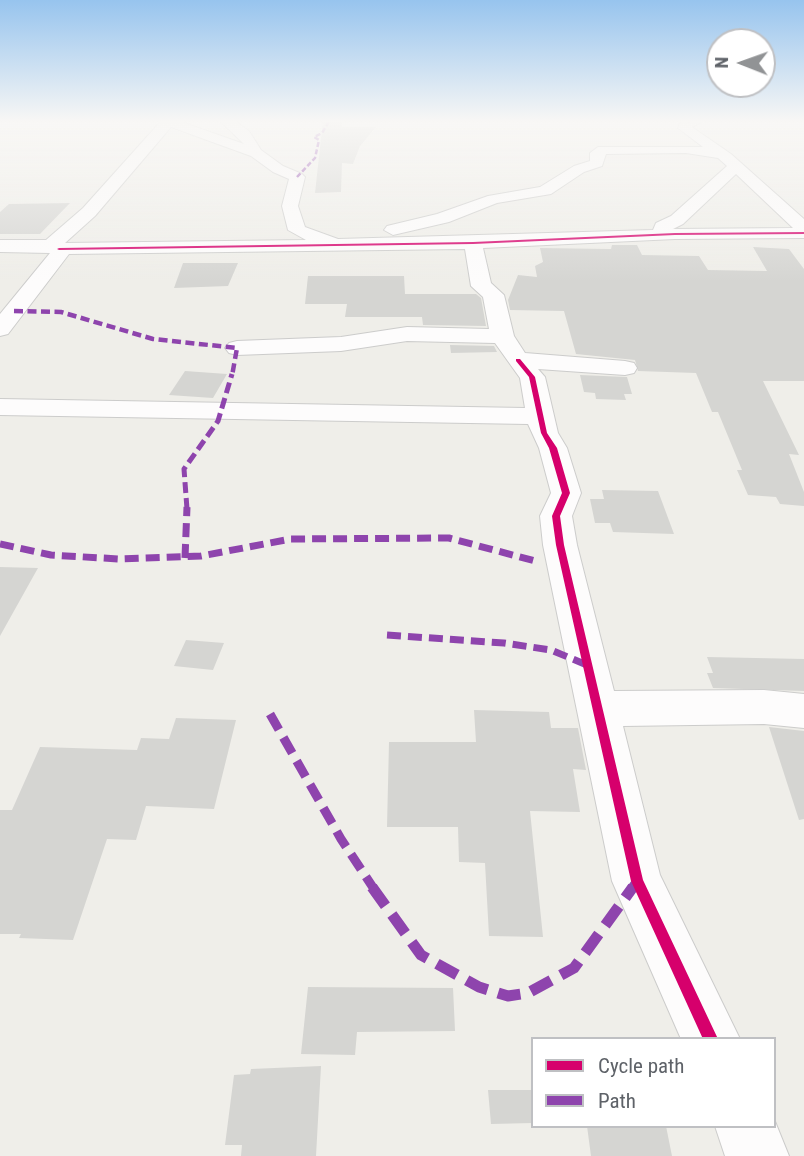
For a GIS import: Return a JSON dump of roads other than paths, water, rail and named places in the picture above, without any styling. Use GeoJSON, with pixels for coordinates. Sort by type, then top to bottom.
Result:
{"type":"FeatureCollection","features":[{"type":"Feature","properties":{"kind":"street"},"geometry":{"type":"LineString","coordinates":[[55,248],[122,174]]}},
{"type":"Feature","properties":{"kind":"street"},"geometry":{"type":"LineString","coordinates":[[290,174],[297,177],[290,206],[297,230],[316,240],[338,245]]}},
{"type":"Feature","properties":{"kind":"street"},"geometry":{"type":"LineString","coordinates":[[362,240],[494,199],[545,191],[571,174]]}},
{"type":"Feature","properties":{"kind":"street"},"geometry":{"type":"LineString","coordinates":[[662,234],[662,227],[677,220],[698,198],[729,174]]}},
{"type":"Feature","properties":{"kind":"street"},"geometry":{"type":"LineString","coordinates":[[744,174],[804,230]]}},
{"type":"Feature","properties":{"kind":"street"},"geometry":{"type":"LineString","coordinates":[[0,246],[55,248],[473,243],[804,230]]}},
{"type":"Feature","properties":{"kind":"street"},"geometry":{"type":"LineString","coordinates":[[473,243],[481,286],[493,295],[502,336],[532,377],[541,416],[566,494],[556,516],[560,545],[600,709],[637,881],[710,1037]]}},
{"type":"Feature","properties":{"kind":"street"},"geometry":{"type":"LineString","coordinates":[[0,329],[55,262],[60,254],[55,248]]}},
{"type":"Feature","properties":{"kind":"street"},"geometry":{"type":"LineString","coordinates":[[237,348],[341,344],[407,334],[502,336]]}},
{"type":"Feature","properties":{"kind":"street"},"geometry":{"type":"LineString","coordinates":[[518,360],[625,368]]}},
{"type":"Feature","properties":{"kind":"street"},"geometry":{"type":"LineString","coordinates":[[0,407],[541,416]]}},
{"type":"Feature","properties":{"kind":"street"},"geometry":{"type":"LineString","coordinates":[[600,709],[764,707],[804,711]]}},
{"type":"Feature","properties":{"kind":"street"},"geometry":{"type":"LineString","coordinates":[[747,1128],[757,1156]]}}]}
